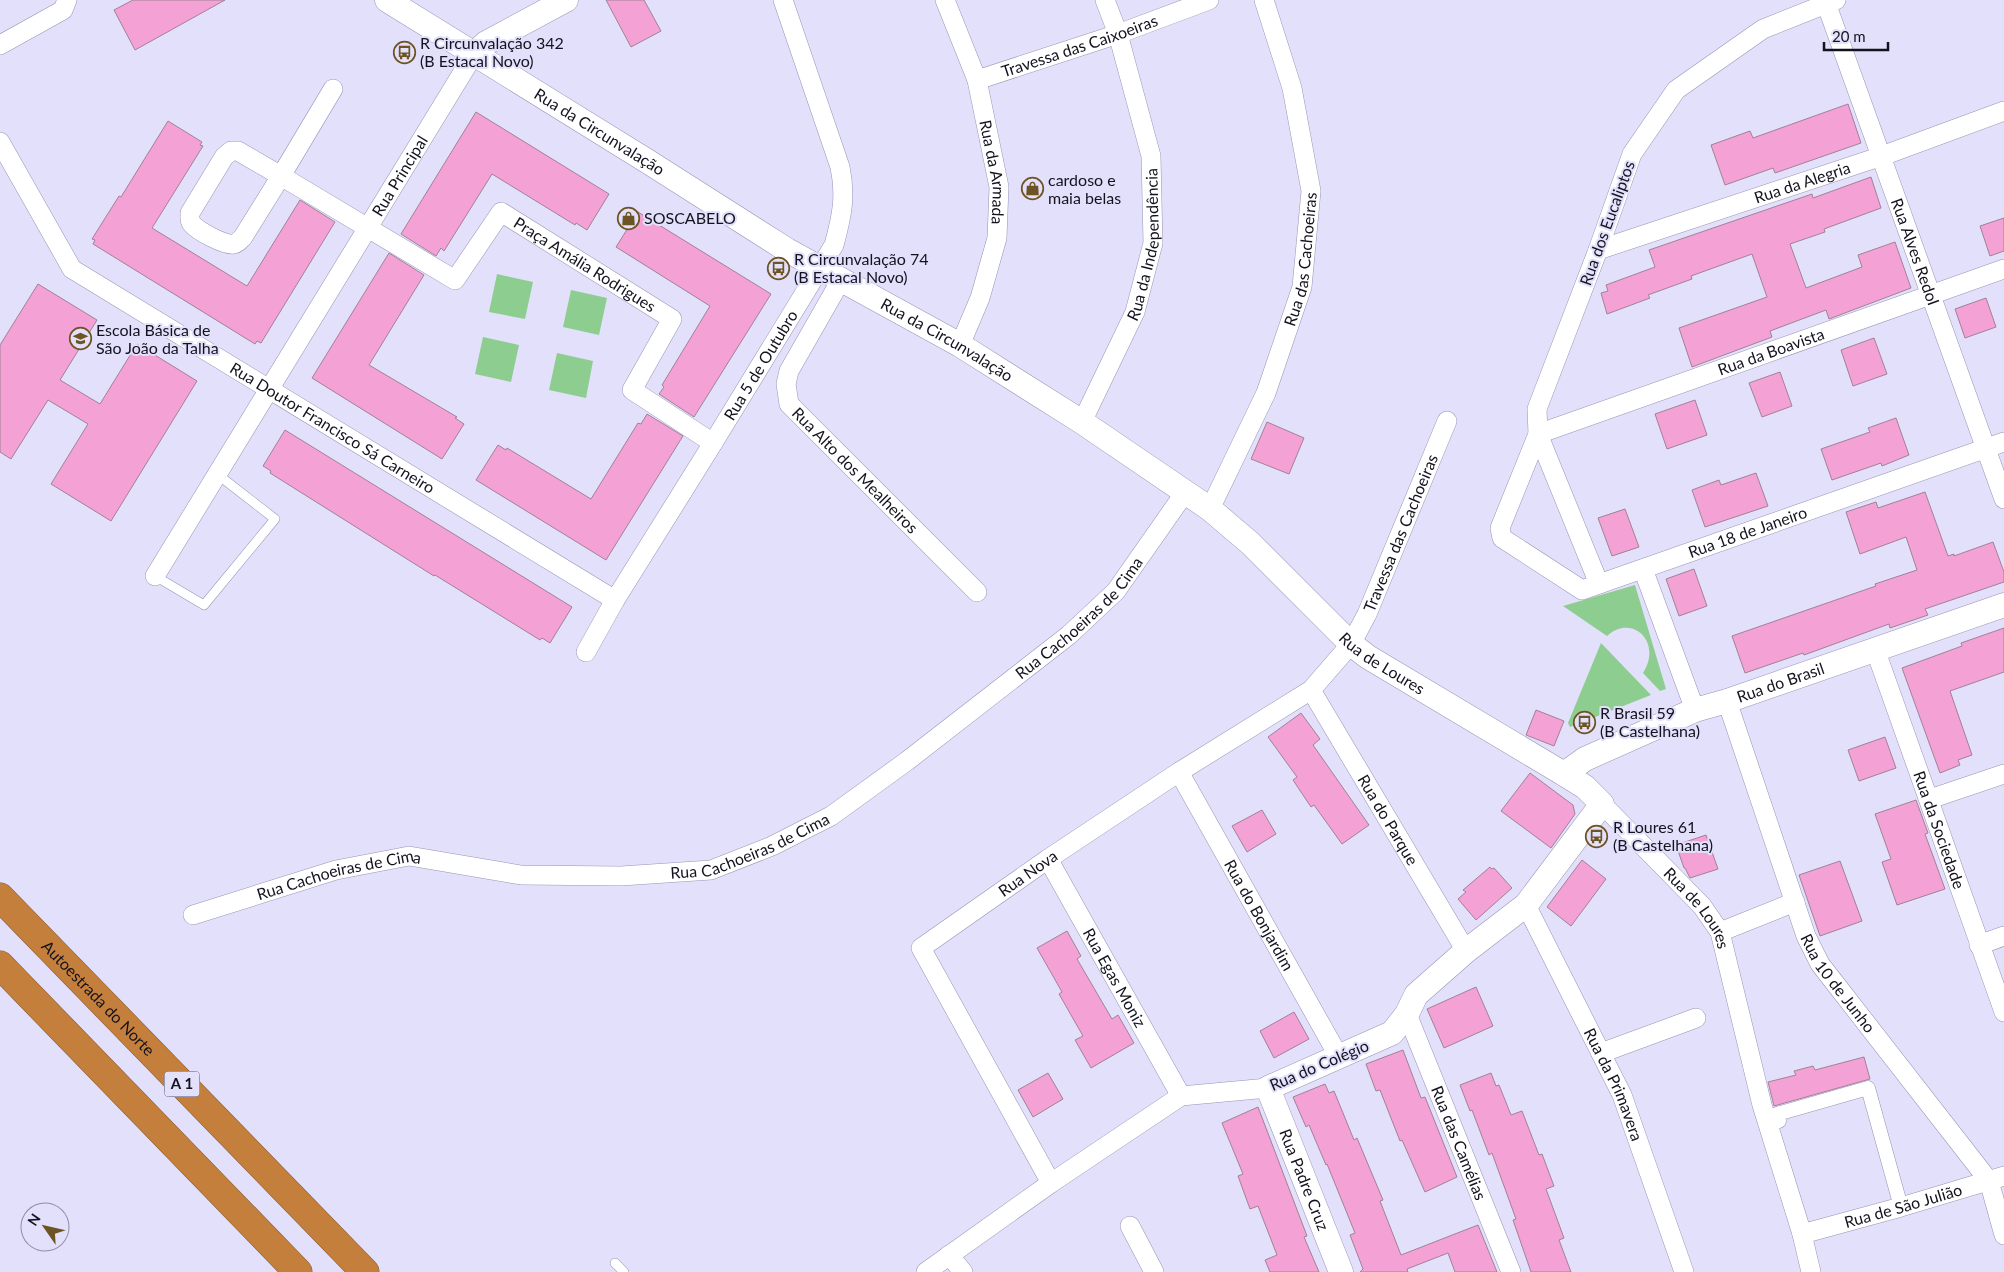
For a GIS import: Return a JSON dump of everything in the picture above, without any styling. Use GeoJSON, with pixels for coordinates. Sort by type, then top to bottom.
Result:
{"type":"FeatureCollection","features":[{"type":"Feature","properties":{"kind":"highway","name":"Autoestrada do Norte"},"geometry":{"type":"LineString","coordinates":[[0,897],[365,1272]]}},
{"type":"Feature","properties":{"kind":"highway"},"geometry":{"type":"LineString","coordinates":[[0,965],[298,1272]]}},
{"type":"Feature","properties":{"kind":"street"},"geometry":{"type":"LineString","coordinates":[[0,45],[65,5],[81,0]]}},
{"type":"Feature","properties":{"kind":"street","name":"Rua da Circunvalação"},"geometry":{"type":"LineString","coordinates":[[387,0],[648,161],[787,250],[960,345],[1082,422],[1186,491],[1210,509],[1264,558]]}},
{"type":"Feature","properties":{"kind":"street","name":"Rua Principal"},"geometry":{"type":"LineString","coordinates":[[155,576],[474,54],[486,43],[566,0]]}},
{"type":"Feature","properties":{"kind":"street","name":"Rua 5 de Outubro"},"geometry":{"type":"LineString","coordinates":[[586,652],[615,600],[714,443],[834,245],[842,215],[844,188],[840,167],[783,0]]}},
{"type":"Feature","properties":{"kind":"street","name":"Rua da Armada"},"geometry":{"type":"LineString","coordinates":[[945,0],[977,80],[999,187],[997,238],[980,298],[960,345]]}},
{"type":"Feature","properties":{"kind":"street","name":"Rua da Independência"},"geometry":{"type":"LineString","coordinates":[[1082,422],[1135,312],[1153,243],[1151,156],[1118,34],[1105,0]]}},
{"type":"Feature","properties":{"kind":"street","name":"Travessa das Caixoeiras"},"geometry":{"type":"LineString","coordinates":[[977,80],[1118,34],[1209,0]]}},
{"type":"Feature","properties":{"kind":"street","name":"Rua das Cachoeiras"},"geometry":{"type":"LineString","coordinates":[[1210,509],[1266,393],[1302,287],[1311,190],[1292,88],[1264,0]]}},
{"type":"Feature","properties":{"kind":"street","name":"Rua Alves Redol"},"geometry":{"type":"LineString","coordinates":[[1831,2],[1882,156],[2004,500]]}},
{"type":"Feature","properties":{"kind":"street","name":"Rua dos Eucaliptos"},"geometry":{"type":"LineString","coordinates":[[1502,538],[1500,528],[1538,434],[1537,409],[1598,250],[1632,154],[1676,90],[1763,29],[1831,2]]}},
{"type":"Feature","properties":{"kind":"street"},"geometry":{"type":"LineString","coordinates":[[334,89],[281,176],[243,237],[237,244],[224,243],[192,224],[190,212],[224,158],[231,151],[238,151],[281,176],[368,230]]}},
{"type":"Feature","properties":{"kind":"street","name":"Rua da Alegria"},"geometry":{"type":"LineString","coordinates":[[1598,250],[1882,156],[2004,111]]}},
{"type":"Feature","properties":{"kind":"street","name":"Rua Doutor Francisco Sá Carneiro"},"geometry":{"type":"LineString","coordinates":[[0,142],[72,269],[615,600]]}},
{"type":"Feature","properties":{"kind":"street","name":"Praça Amália Rodrigues"},"geometry":{"type":"LineString","coordinates":[[368,230],[455,280],[501,212],[585,263],[672,319],[632,390],[714,443]]}},
{"type":"Feature","properties":{"kind":"street","name":"Rua da Boavista"},"geometry":{"type":"LineString","coordinates":[[1538,434],[1931,294],[2004,270]]}},
{"type":"Feature","properties":{"kind":"street","name":"Rua Alto dos Mealheiros"},"geometry":{"type":"LineString","coordinates":[[841,280],[789,371],[786,384],[789,404],[977,592]]}},
{"type":"Feature","properties":{"kind":"street","name":"Travessa das Cachoeiras"},"geometry":{"type":"LineString","coordinates":[[1351,644],[1367,614],[1447,421]]}},
{"type":"Feature","properties":{"kind":"street"},"geometry":{"type":"LineString","coordinates":[[1538,434],[1599,584]]}},
{"type":"Feature","properties":{"kind":"street","name":"Rua 18 de Janeiro"},"geometry":{"type":"LineString","coordinates":[[1502,538],[1582,590],[2004,442]]}},
{"type":"Feature","properties":{"kind":"street","name":"Rua Cachoeiras de Cima"},"geometry":{"type":"LineString","coordinates":[[193,915],[336,870],[409,856],[521,875],[621,876],[711,870],[772,846],[832,816],[907,761],[1069,635],[1116,590],[1186,491]]}},
{"type":"Feature","properties":{"kind":"street","name":"Rua de Loures"},"geometry":{"type":"LineString","coordinates":[[1264,558],[1351,644],[1398,675],[1585,788],[1702,906],[1720,932],[1768,1125],[1802,1234],[1811,1272]]}},
{"type":"Feature","properties":{"kind":"street"},"geometry":{"type":"LineString","coordinates":[[1643,569],[1695,710]]}},
{"type":"Feature","properties":{"kind":"street","name":"Rua do Brasil"},"geometry":{"type":"LineString","coordinates":[[1564,774],[1585,759],[1695,710],[2004,605]]}},
{"type":"Feature","properties":{"kind":"street","name":"Rua Nova"},"geometry":{"type":"LineString","coordinates":[[1051,1183],[922,948],[1048,859],[1179,772],[1311,690],[1351,644]]}},
{"type":"Feature","properties":{"kind":"street","name":"Rua da Sociedade"},"geometry":{"type":"LineString","coordinates":[[1875,649],[2004,1012]]}},
{"type":"Feature","properties":{"kind":"street","name":"Rua do Parque"},"geometry":{"type":"LineString","coordinates":[[1311,690],[1466,951]]}},
{"type":"Feature","properties":{"kind":"street","name":"Rua 10 de Junho"},"geometry":{"type":"LineString","coordinates":[[1727,700],[1806,936],[1820,964],[1996,1178],[2004,1235]]}},
{"type":"Feature","properties":{"kind":"street","name":"Rua do Bonjardim"},"geometry":{"type":"LineString","coordinates":[[1179,772],[1339,1057]]}},
{"type":"Feature","properties":{"kind":"street"},"geometry":{"type":"LineString","coordinates":[[1930,800],[2004,774]]}},
{"type":"Feature","properties":{"kind":"street","name":"Rua do Colégio"},"geometry":{"type":"LineString","coordinates":[[926,1272],[1051,1183],[1181,1096],[1268,1088],[1392,1033],[1407,1014],[1416,995],[1466,951],[1526,905],[1602,804]]}},
{"type":"Feature","properties":{"kind":"street","name":"Rua Egas Moniz"},"geometry":{"type":"LineString","coordinates":[[1048,859],[1181,1096]]}},
{"type":"Feature","properties":{"kind":"street"},"geometry":{"type":"LineString","coordinates":[[1720,932],[1795,902]]}},
{"type":"Feature","properties":{"kind":"street","name":"Rua da Primavera"},"geometry":{"type":"LineString","coordinates":[[1526,905],[1622,1095],[1684,1272]]}},
{"type":"Feature","properties":{"kind":"street"},"geometry":{"type":"LineString","coordinates":[[1979,945],[2004,936]]}},
{"type":"Feature","properties":{"kind":"street","name":"Rua das Camélias"},"geometry":{"type":"LineString","coordinates":[[1407,1014],[1511,1272]]}},
{"type":"Feature","properties":{"kind":"street"},"geometry":{"type":"LineString","coordinates":[[1601,1053],[1696,1018]]}},
{"type":"Feature","properties":{"kind":"street","name":"Rua Padre Cruz"},"geometry":{"type":"LineString","coordinates":[[1268,1088],[1341,1272]]}},
{"type":"Feature","properties":{"kind":"street"},"geometry":{"type":"LineString","coordinates":[[1768,1125],[1779,1122],[1777,1114],[1868,1088],[1901,1207]]}},
{"type":"Feature","properties":{"kind":"street","name":"Rua de São Julião"},"geometry":{"type":"LineString","coordinates":[[1802,1234],[1901,1207],[1996,1178]]}},
{"type":"Feature","properties":{"kind":"street"},"geometry":{"type":"LineString","coordinates":[[1130,1226],[1154,1272]]}},
{"type":"Feature","properties":{"kind":"street"},"geometry":{"type":"LineString","coordinates":[[949,1255],[963,1272]]}},
{"type":"Feature","properties":{"kind":"lane"},"geometry":{"type":"LineString","coordinates":[[155,576],[204,604],[275,519],[217,474]]}},
{"type":"Feature","properties":{"kind":"lane"},"geometry":{"type":"LineString","coordinates":[[615,1263],[624,1272]]}},
{"type":"Feature","properties":{"kind":"green space"},"geometry":{"type":"Polygon","coordinates":[[[497,274],[533,282],[525,319],[489,312],[497,274]]]}},
{"type":"Feature","properties":{"kind":"green space"},"geometry":{"type":"Polygon","coordinates":[[[571,290],[607,298],[599,335],[563,327],[571,290]]]}},
{"type":"Feature","properties":{"kind":"green space"},"geometry":{"type":"Polygon","coordinates":[[[483,337],[519,345],[511,382],[475,374],[483,337]]]}},
{"type":"Feature","properties":{"kind":"green space"},"geometry":{"type":"Polygon","coordinates":[[[557,353],[593,361],[586,398],[549,390],[557,353]]]}},
{"type":"Feature","properties":{"kind":"green space"},"geometry":{"type":"Polygon","coordinates":[[[1635,585],[1666,689],[1660,691],[1643,673],[1648,662],[1649,651],[1647,642],[1642,634],[1635,629],[1626,628],[1617,630],[1607,636],[1563,606],[1635,585]]]}},
{"type":"Feature","properties":{"kind":"green space"},"geometry":{"type":"Polygon","coordinates":[[[1601,643],[1651,695],[1570,727],[1568,723],[1601,643]]]}},
{"type":"Feature","properties":{"kind":"building"},"geometry":{"type":"Polygon","coordinates":[[[133,0],[225,0],[135,50],[114,10],[133,0]]]}},
{"type":"Feature","properties":{"kind":"building"},"geometry":{"type":"Polygon","coordinates":[[[606,0],[644,0],[661,31],[631,47],[606,0]]]}},
{"type":"Feature","properties":{"kind":"building"},"geometry":{"type":"Polygon","coordinates":[[[1848,104],[1861,143],[1775,173],[1773,168],[1725,185],[1711,145],[1750,131],[1753,138],[1848,104]]]}},
{"type":"Feature","properties":{"kind":"building"},"geometry":{"type":"Polygon","coordinates":[[[476,112],[609,194],[587,230],[576,223],[575,225],[492,174],[444,251],[441,248],[436,256],[401,234],[476,112]]]}},
{"type":"Feature","properties":{"kind":"building"},"geometry":{"type":"Polygon","coordinates":[[[168,121],[202,142],[200,145],[203,146],[152,228],[247,286],[300,200],[335,222],[261,343],[257,341],[255,344],[93,244],[95,240],[92,239],[119,196],[121,197],[168,121]]]}},
{"type":"Feature","properties":{"kind":"building"},"geometry":{"type":"Polygon","coordinates":[[[1871,177],[1881,208],[1824,229],[1825,232],[1790,244],[1806,288],[1862,267],[1858,255],[1895,242],[1911,288],[1829,319],[1826,310],[1770,331],[1772,337],[1692,367],[1679,328],[1767,297],[1752,254],[1691,276],[1692,279],[1648,295],[1650,298],[1607,314],[1601,293],[1608,291],[1606,285],[1655,267],[1649,250],[1812,194],[1813,198],[1871,177]]]}},
{"type":"Feature","properties":{"kind":"building"},"geometry":{"type":"Polygon","coordinates":[[[638,212],[771,294],[694,417],[659,394],[664,387],[662,385],[710,306],[616,247],[638,212]]]}},
{"type":"Feature","properties":{"kind":"building"},"geometry":{"type":"Polygon","coordinates":[[[2004,218],[2004,251],[1990,256],[1980,226],[2004,218]]]}},
{"type":"Feature","properties":{"kind":"building"},"geometry":{"type":"Polygon","coordinates":[[[389,253],[424,275],[369,365],[457,417],[455,418],[464,424],[442,459],[312,378],[389,253]]]}},
{"type":"Feature","properties":{"kind":"building"},"geometry":{"type":"Polygon","coordinates":[[[38,284],[97,320],[60,380],[100,404],[137,344],[197,381],[111,521],[51,484],[88,424],[48,400],[11,459],[0,452],[0,345],[38,284]]]}},
{"type":"Feature","properties":{"kind":"building"},"geometry":{"type":"Polygon","coordinates":[[[1986,298],[1996,327],[1965,338],[1955,309],[1986,298]]]}},
{"type":"Feature","properties":{"kind":"building"},"geometry":{"type":"Polygon","coordinates":[[[1874,338],[1887,374],[1853,386],[1841,350],[1874,338]]]}},
{"type":"Feature","properties":{"kind":"building"},"geometry":{"type":"Polygon","coordinates":[[[1780,372],[1792,406],[1762,417],[1749,383],[1780,372]]]}},
{"type":"Feature","properties":{"kind":"building"},"geometry":{"type":"Polygon","coordinates":[[[1695,400],[1707,435],[1667,449],[1655,414],[1695,400]]]}},
{"type":"Feature","properties":{"kind":"building"},"geometry":{"type":"Polygon","coordinates":[[[647,414],[683,436],[606,560],[476,480],[498,445],[506,450],[507,448],[591,499],[638,423],[641,424],[647,414]]]}},
{"type":"Feature","properties":{"kind":"building"},"geometry":{"type":"Polygon","coordinates":[[[1896,418],[1909,455],[1882,466],[1881,463],[1832,480],[1821,449],[1870,432],[1868,428],[1896,418]]]}},
{"type":"Feature","properties":{"kind":"building"},"geometry":{"type":"Polygon","coordinates":[[[1267,422],[1304,438],[1289,474],[1251,459],[1267,422]]]}},
{"type":"Feature","properties":{"kind":"building"},"geometry":{"type":"Polygon","coordinates":[[[285,430],[572,607],[550,643],[542,638],[540,640],[434,576],[270,473],[271,471],[263,466],[285,430]]]}},
{"type":"Feature","properties":{"kind":"building"},"geometry":{"type":"Polygon","coordinates":[[[1756,473],[1768,506],[1705,527],[1692,490],[1719,480],[1721,485],[1756,473]]]}},
{"type":"Feature","properties":{"kind":"building"},"geometry":{"type":"Polygon","coordinates":[[[1925,492],[1948,556],[1954,554],[1954,556],[1993,542],[2004,572],[2004,582],[1925,609],[1928,615],[1890,628],[1889,624],[1804,655],[1803,653],[1745,673],[1732,636],[1917,570],[1906,537],[1860,554],[1846,512],[1876,502],[1878,508],[1925,492]]]}},
{"type":"Feature","properties":{"kind":"building"},"geometry":{"type":"Polygon","coordinates":[[[1625,509],[1639,547],[1612,556],[1598,518],[1625,509]]]}},
{"type":"Feature","properties":{"kind":"building"},"geometry":{"type":"Polygon","coordinates":[[[1694,569],[1707,606],[1679,616],[1666,579],[1694,569]]]}},
{"type":"Feature","properties":{"kind":"building"},"geometry":{"type":"Polygon","coordinates":[[[2004,628],[2004,672],[1950,691],[1972,755],[1958,760],[1960,765],[1940,773],[1902,668],[1962,646],[1961,643],[2004,628]]]}},
{"type":"Feature","properties":{"kind":"building"},"geometry":{"type":"Polygon","coordinates":[[[1536,710],[1564,721],[1554,746],[1526,735],[1536,710]]]}},
{"type":"Feature","properties":{"kind":"building"},"geometry":{"type":"Polygon","coordinates":[[[1301,713],[1320,739],[1313,745],[1369,825],[1342,844],[1314,805],[1311,807],[1293,780],[1297,777],[1268,737],[1301,713]]]}},
{"type":"Feature","properties":{"kind":"building"},"geometry":{"type":"Polygon","coordinates":[[[1885,737],[1896,768],[1859,781],[1848,750],[1885,737]]]}},
{"type":"Feature","properties":{"kind":"building"},"geometry":{"type":"Polygon","coordinates":[[[1530,773],[1573,805],[1575,814],[1551,848],[1501,811],[1530,773]]]}},
{"type":"Feature","properties":{"kind":"building"},"geometry":{"type":"Polygon","coordinates":[[[1916,800],[1928,833],[1925,834],[1945,889],[1897,905],[1882,862],[1891,859],[1875,814],[1916,800]]]}},
{"type":"Feature","properties":{"kind":"building"},"geometry":{"type":"Polygon","coordinates":[[[1262,810],[1276,834],[1247,852],[1232,826],[1262,810]]]}},
{"type":"Feature","properties":{"kind":"building"},"geometry":{"type":"Polygon","coordinates":[[[1706,835],[1718,869],[1690,878],[1684,868],[1676,845],[1706,835]]]}},
{"type":"Feature","properties":{"kind":"building"},"geometry":{"type":"Polygon","coordinates":[[[1582,860],[1606,879],[1571,926],[1547,907],[1582,860]]]}},
{"type":"Feature","properties":{"kind":"building"},"geometry":{"type":"Polygon","coordinates":[[[1840,861],[1862,921],[1820,936],[1799,875],[1840,861]]]}},
{"type":"Feature","properties":{"kind":"building"},"geometry":{"type":"Polygon","coordinates":[[[1490,867],[1494,868],[1512,888],[1476,920],[1458,899],[1466,892],[1463,890],[1490,867]]]}},
{"type":"Feature","properties":{"kind":"building"},"geometry":{"type":"Polygon","coordinates":[[[1067,931],[1081,956],[1077,959],[1112,1019],[1118,1015],[1134,1043],[1091,1068],[1075,1040],[1083,1036],[1059,994],[1062,992],[1037,948],[1067,931]]]}},
{"type":"Feature","properties":{"kind":"building"},"geometry":{"type":"Polygon","coordinates":[[[1476,987],[1493,1026],[1444,1048],[1427,1009],[1476,987]]]}},
{"type":"Feature","properties":{"kind":"building"},"geometry":{"type":"Polygon","coordinates":[[[1294,1012],[1309,1039],[1274,1058],[1260,1031],[1294,1012]]]}},
{"type":"Feature","properties":{"kind":"building"},"geometry":{"type":"Polygon","coordinates":[[[1403,1050],[1421,1098],[1425,1097],[1457,1177],[1425,1192],[1402,1140],[1400,1141],[1380,1090],[1376,1091],[1366,1064],[1403,1050]]]}},
{"type":"Feature","properties":{"kind":"building"},"geometry":{"type":"Polygon","coordinates":[[[1864,1057],[1870,1079],[1774,1106],[1768,1082],[1796,1075],[1794,1071],[1813,1066],[1815,1070],[1864,1057]]]}},
{"type":"Feature","properties":{"kind":"building"},"geometry":{"type":"Polygon","coordinates":[[[1048,1073],[1063,1099],[1033,1117],[1018,1090],[1048,1073]]]}},
{"type":"Feature","properties":{"kind":"building"},"geometry":{"type":"Polygon","coordinates":[[[1491,1073],[1496,1086],[1499,1085],[1511,1115],[1522,1111],[1539,1155],[1542,1154],[1554,1186],[1546,1189],[1564,1238],[1559,1240],[1571,1272],[1531,1272],[1513,1220],[1516,1219],[1492,1153],[1489,1155],[1472,1110],[1470,1111],[1460,1085],[1491,1073]]]}},
{"type":"Feature","properties":{"kind":"building"},"geometry":{"type":"Polygon","coordinates":[[[1325,1084],[1329,1093],[1334,1091],[1354,1140],[1357,1138],[1383,1200],[1380,1201],[1401,1255],[1478,1225],[1497,1272],[1455,1272],[1448,1253],[1407,1269],[1408,1272],[1360,1272],[1363,1269],[1350,1235],[1355,1233],[1327,1164],[1309,1125],[1306,1127],[1293,1097],[1325,1084]]]}},
{"type":"Feature","properties":{"kind":"building"},"geometry":{"type":"Polygon","coordinates":[[[1258,1107],[1307,1236],[1304,1237],[1319,1272],[1270,1272],[1265,1260],[1277,1255],[1258,1206],[1250,1209],[1238,1176],[1243,1174],[1222,1123],[1258,1107]]]}},
{"type":"Feature","properties":{"kind":"place","name":"R Circunvalação 342 (B Estacal Novo)"},"geometry":{"type":"Point","coordinates":[404,52]}},
{"type":"Feature","properties":{"kind":"place","name":"cardoso e maia belas"},"geometry":{"type":"Point","coordinates":[1032,189]}},
{"type":"Feature","properties":{"kind":"place","name":"SOSCABELO"},"geometry":{"type":"Point","coordinates":[628,218]}},
{"type":"Feature","properties":{"kind":"place","name":"R Circunvalação 74 (B Estacal Novo)"},"geometry":{"type":"Point","coordinates":[778,268]}},
{"type":"Feature","properties":{"kind":"place","name":"Escola Básica de São João da Talha"},"geometry":{"type":"Point","coordinates":[80,339]}},
{"type":"Feature","properties":{"kind":"place","name":"R Brasil 59 (B Castelhana)"},"geometry":{"type":"Point","coordinates":[1584,722]}},
{"type":"Feature","properties":{"kind":"place","name":"R Loures 61 (B Castelhana)"},"geometry":{"type":"Point","coordinates":[1597,836]}}]}
